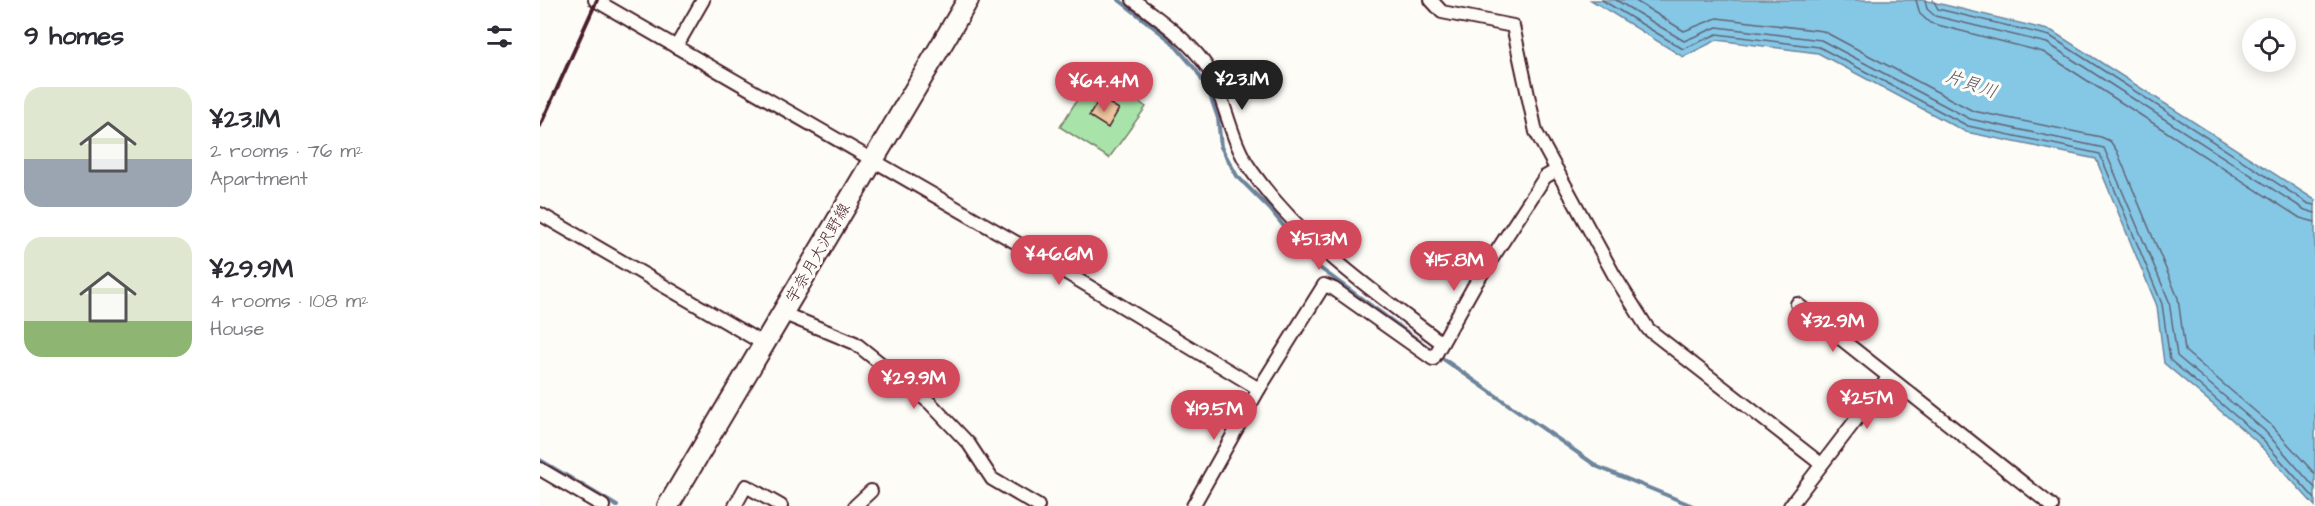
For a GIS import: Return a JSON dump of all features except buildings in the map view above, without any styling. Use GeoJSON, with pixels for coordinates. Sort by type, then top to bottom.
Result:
{"type":"FeatureCollection","features":[{"type":"Feature","properties":{"kind":"main road","name":"宇奈月大沢野線"},"geometry":{"type":"LineString","coordinates":[[668,506],[968,0]]}},
{"type":"Feature","properties":{"kind":"street"},"geometry":{"type":"LineString","coordinates":[[676,47],[703,0]]}},
{"type":"Feature","properties":{"kind":"street"},"geometry":{"type":"LineString","coordinates":[[1133,0],[1166,23],[1210,72],[1228,115],[1238,151],[1252,172],[1297,224],[1323,252],[1442,343]]}},
{"type":"Feature","properties":{"kind":"street"},"geometry":{"type":"LineString","coordinates":[[1431,0],[1442,12],[1514,26],[1536,132],[1614,275],[1648,329],[1821,464]]}},
{"type":"Feature","properties":{"kind":"street"},"geometry":{"type":"LineString","coordinates":[[600,1],[1022,246],[1259,389]]}},
{"type":"Feature","properties":{"kind":"street"},"geometry":{"type":"LineString","coordinates":[[1193,506],[1259,389],[1324,285],[1334,289],[1432,359],[1474,286],[1545,177],[1557,170]]}},
{"type":"Feature","properties":{"kind":"street"},"geometry":{"type":"LineString","coordinates":[[540,214],[764,344]]}},
{"type":"Feature","properties":{"kind":"street"},"geometry":{"type":"LineString","coordinates":[[1797,304],[2052,506]]}},
{"type":"Feature","properties":{"kind":"street"},"geometry":{"type":"LineString","coordinates":[[782,313],[855,343],[930,404],[969,444],[992,479],[1038,506]]}},
{"type":"Feature","properties":{"kind":"street"},"geometry":{"type":"LineString","coordinates":[[1790,506],[1888,378]]}},
{"type":"Feature","properties":{"kind":"street"},"geometry":{"type":"LineString","coordinates":[[540,470],[603,506]]}},
{"type":"Feature","properties":{"kind":"street"},"geometry":{"type":"LineString","coordinates":[[735,506],[746,486],[781,506]]}},
{"type":"Feature","properties":{"kind":"street"},"geometry":{"type":"LineString","coordinates":[[855,506],[871,491]]}},
{"type":"Feature","properties":{"kind":"green space"},"geometry":{"type":"Polygon","coordinates":[[[1095,71],[1146,107],[1109,158],[1060,127],[1095,71]]]}},
{"type":"Feature","properties":{"kind":"water","name":"片貝川"},"geometry":{"type":"Polygon","coordinates":[[[1591,0],[1924,0],[2052,31],[2315,200],[2315,506],[2255,440],[2164,363],[2157,306],[2096,159],[1966,132],[1818,53],[1717,40],[1683,57],[1591,0]]]}},
{"type":"Feature","properties":{"kind":"waterway"},"geometry":{"type":"LineString","coordinates":[[1119,0],[1171,41],[1196,70],[1209,92],[1218,118],[1221,147],[1237,176],[1270,209],[1313,263],[1433,351]]}},
{"type":"Feature","properties":{"kind":"waterway"},"geometry":{"type":"LineString","coordinates":[[1442,358],[1598,467],[1693,506]]}},
{"type":"Feature","properties":{"kind":"waterway"},"geometry":{"type":"LineString","coordinates":[[540,460],[617,506]]}},
{"type":"Feature","properties":{"kind":"railway"},"geometry":{"type":"LineString","coordinates":[[540,126],[597,0]]}}]}
